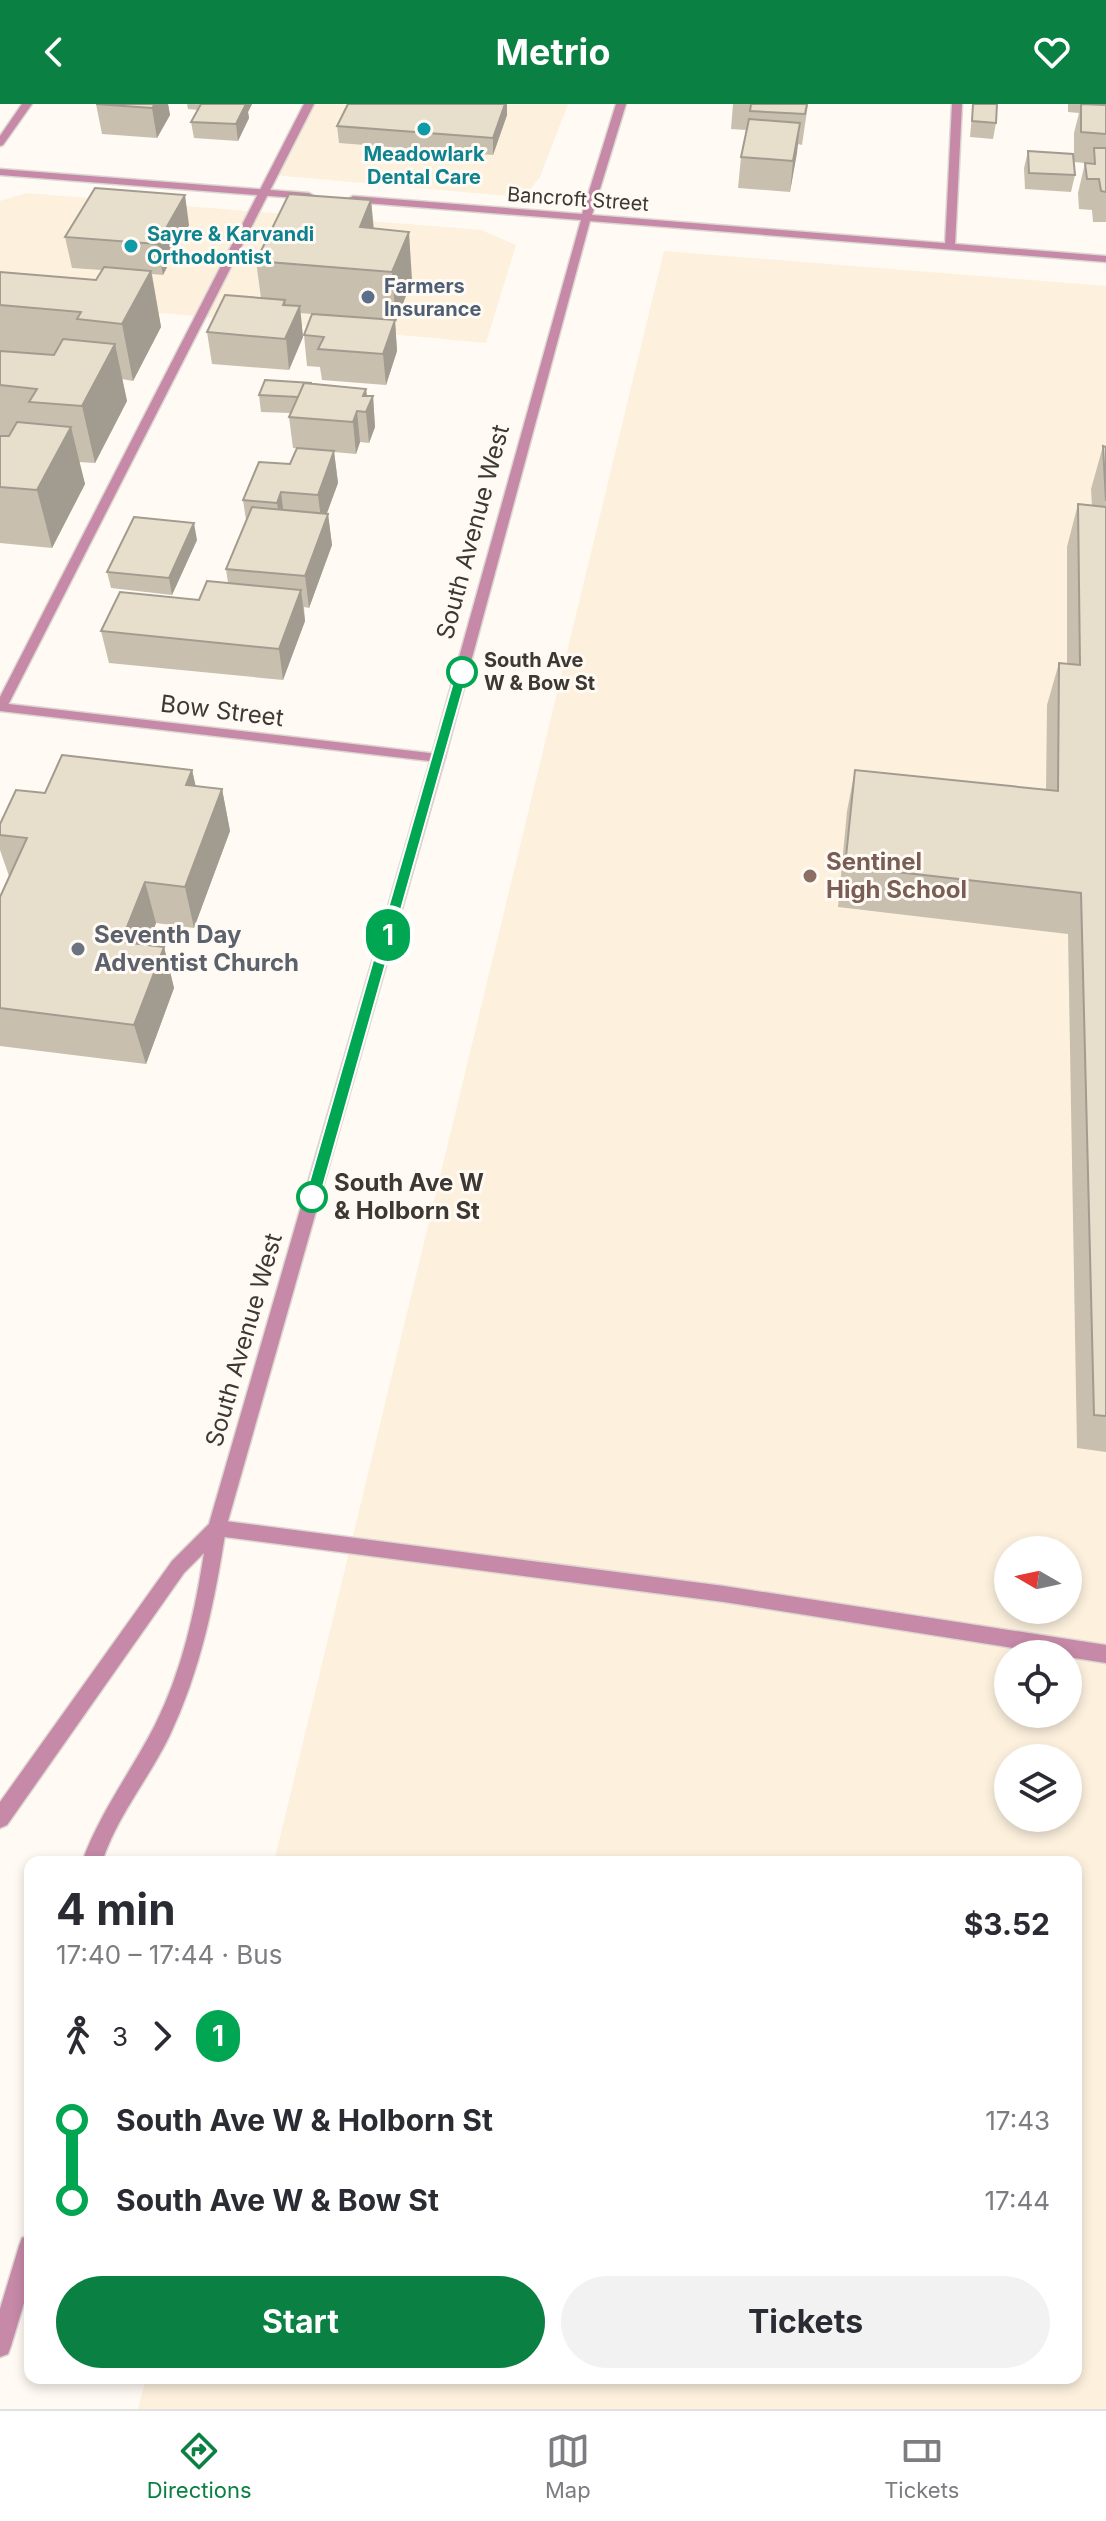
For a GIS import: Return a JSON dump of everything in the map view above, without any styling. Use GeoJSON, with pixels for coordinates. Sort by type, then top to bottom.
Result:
{"type":"FeatureCollection","features":[{"type":"Feature","properties":{"kind":"street"},"geometry":{"type":"LineString","coordinates":[[0,143],[27,104]]}},
{"type":"Feature","properties":{"kind":"street"},"geometry":{"type":"LineString","coordinates":[[0,707],[309,104]]}},
{"type":"Feature","properties":{"kind":"street","name":"South Avenue West"},"geometry":{"type":"LineString","coordinates":[[95,1856],[123,1794],[160,1734],[186,1678],[206,1607],[217,1528],[438,758],[586,218],[621,104]]}},
{"type":"Feature","properties":{"kind":"street"},"geometry":{"type":"LineString","coordinates":[[950,246],[957,104]]}},
{"type":"Feature","properties":{"kind":"street"},"geometry":{"type":"LineString","coordinates":[[0,172],[326,197]]}},
{"type":"Feature","properties":{"kind":"street","name":"Bancroft Street"},"geometry":{"type":"LineString","coordinates":[[342,199],[1106,259]]}},
{"type":"Feature","properties":{"kind":"street","name":"Bow Street"},"geometry":{"type":"LineString","coordinates":[[0,707],[438,758]]}},
{"type":"Feature","properties":{"kind":"street"},"geometry":{"type":"LineString","coordinates":[[217,1528],[724,1594],[1106,1654]]}},
{"type":"Feature","properties":{"kind":"street","name":"South Avenue West"},"geometry":{"type":"LineString","coordinates":[[0,1828],[3,1811],[178,1567],[217,1528]]}},
{"type":"Feature","properties":{"kind":"street"},"geometry":{"type":"LineString","coordinates":[[0,2346],[24,2266]]}},
{"type":"Feature","properties":{"kind":"shaded area"},"geometry":{"type":"Polygon","coordinates":[[[309,104],[568,104],[540,177],[527,193],[508,196],[273,175],[309,104]]]}},
{"type":"Feature","properties":{"kind":"shaded area"},"geometry":{"type":"Polygon","coordinates":[[[27,193],[481,230],[516,245],[486,343],[0,298],[0,201],[27,193]]]}},
{"type":"Feature","properties":{"kind":"shaded area","name":"Sentinel High School"},"geometry":{"type":"Polygon","coordinates":[[[664,251],[1106,286],[1106,2409],[138,2409],[144,2384],[1082,2384],[1082,1856],[275,1856],[664,251]]]}},
{"type":"Feature","properties":{"kind":"building"},"geometry":{"type":"Polygon","coordinates":[[[96,104],[155,104],[152,108],[96,104]]]}},
{"type":"Feature","properties":{"kind":"building"},"geometry":{"type":"Polygon","coordinates":[[[201,104],[246,104],[236,124],[191,122],[201,104]]]}},
{"type":"Feature","properties":{"kind":"building"},"geometry":{"type":"Polygon","coordinates":[[[348,104],[505,104],[493,138],[337,126],[348,104]]]}},
{"type":"Feature","properties":{"kind":"building"},"geometry":{"type":"Polygon","coordinates":[[[751,104],[807,104],[805,114],[750,111],[751,104]]]}},
{"type":"Feature","properties":{"kind":"building"},"geometry":{"type":"Polygon","coordinates":[[[973,104],[997,104],[996,123],[972,121],[973,104]]]}},
{"type":"Feature","properties":{"kind":"building"},"geometry":{"type":"Polygon","coordinates":[[[1081,104],[1106,105],[1106,134],[1081,132],[1081,104]]]}},
{"type":"Feature","properties":{"kind":"building"},"geometry":{"type":"Polygon","coordinates":[[[749,119],[800,123],[793,161],[741,157],[749,119]]]}},
{"type":"Feature","properties":{"kind":"building"},"geometry":{"type":"Polygon","coordinates":[[[1094,148],[1106,148],[1106,192],[1101,191],[1099,179],[1087,179],[1085,163],[1095,164],[1094,148]]]}},
{"type":"Feature","properties":{"kind":"building"},"geometry":{"type":"Polygon","coordinates":[[[1028,151],[1073,154],[1075,175],[1029,173],[1028,151]]]}},
{"type":"Feature","properties":{"kind":"building"},"geometry":{"type":"Polygon","coordinates":[[[95,188],[185,195],[157,244],[65,237],[95,188]]]}},
{"type":"Feature","properties":{"kind":"building"},"geometry":{"type":"Polygon","coordinates":[[[289,194],[371,200],[360,227],[409,232],[392,272],[256,261],[289,194]]]}},
{"type":"Feature","properties":{"kind":"building"},"geometry":{"type":"Polygon","coordinates":[[[104,267],[151,271],[122,324],[77,319],[81,312],[0,305],[0,272],[96,280],[104,267]]]}},
{"type":"Feature","properties":{"kind":"building"},"geometry":{"type":"Polygon","coordinates":[[[225,295],[285,300],[283,305],[300,306],[285,339],[207,332],[225,295]]]}},
{"type":"Feature","properties":{"kind":"building"},"geometry":{"type":"Polygon","coordinates":[[[312,314],[395,320],[383,354],[318,349],[324,337],[304,335],[312,314]]]}},
{"type":"Feature","properties":{"kind":"building"},"geometry":{"type":"Polygon","coordinates":[[[63,339],[115,344],[82,406],[29,402],[37,389],[0,385],[0,351],[54,355],[63,339]]]}},
{"type":"Feature","properties":{"kind":"building"},"geometry":{"type":"Polygon","coordinates":[[[265,380],[312,383],[304,383],[298,397],[259,395],[265,380]]]}},
{"type":"Feature","properties":{"kind":"building"},"geometry":{"type":"Polygon","coordinates":[[[304,383],[366,389],[363,396],[373,396],[366,412],[357,411],[353,422],[289,417],[304,383]]]}},
{"type":"Feature","properties":{"kind":"building"},"geometry":{"type":"Polygon","coordinates":[[[17,422],[71,427],[37,490],[0,487],[0,436],[9,436],[17,422]]]}},
{"type":"Feature","properties":{"kind":"building"},"geometry":{"type":"Polygon","coordinates":[[[1103,446],[1106,447],[1106,501],[1103,446]]]}},
{"type":"Feature","properties":{"kind":"building"},"geometry":{"type":"Polygon","coordinates":[[[297,448],[334,451],[318,495],[281,492],[277,503],[243,500],[259,462],[290,464],[297,448]]]}},
{"type":"Feature","properties":{"kind":"building"},"geometry":{"type":"Polygon","coordinates":[[[1078,504],[1106,507],[1106,1416],[1094,1415],[1081,893],[845,866],[855,770],[1058,791],[1059,663],[1080,665],[1078,504]]]}},
{"type":"Feature","properties":{"kind":"building"},"geometry":{"type":"Polygon","coordinates":[[[252,507],[328,514],[305,576],[226,569],[252,507]]]}},
{"type":"Feature","properties":{"kind":"building"},"geometry":{"type":"Polygon","coordinates":[[[134,517],[194,523],[169,578],[107,572],[134,517]]]}},
{"type":"Feature","properties":{"kind":"building"},"geometry":{"type":"Polygon","coordinates":[[[207,581],[301,590],[279,649],[101,631],[120,592],[199,600],[207,581]]]}},
{"type":"Feature","properties":{"kind":"building","name":"Seventh Day Adventist Church"},"geometry":{"type":"Polygon","coordinates":[[[62,755],[192,770],[186,785],[222,789],[185,887],[145,882],[121,942],[164,947],[134,1025],[0,1008],[0,897],[27,838],[0,835],[0,824],[16,790],[45,793],[62,755]]]}},
{"type":"Feature","properties":{"kind":"bus line","name":"1"},"geometry":{"type":"LineString","coordinates":[[312,1197],[462,672]]}},
{"type":"Feature","properties":{"kind":"place","name":"Meadowlark Dental Care"},"geometry":{"type":"Point","coordinates":[424,129]}},
{"type":"Feature","properties":{"kind":"place","name":"Sayre & Karvandi Orthodontist"},"geometry":{"type":"Point","coordinates":[131,246]}},
{"type":"Feature","properties":{"kind":"place","name":"Farmers Insurance"},"geometry":{"type":"Point","coordinates":[368,297]}},
{"type":"Feature","properties":{"kind":"place","name":"South Ave W & Bow St"},"geometry":{"type":"Point","coordinates":[462,672]}},
{"type":"Feature","properties":{"kind":"place","name":"Sentinel High School"},"geometry":{"type":"Point","coordinates":[810,876]}},
{"type":"Feature","properties":{"kind":"place","name":"Seventh Day Adventist Church"},"geometry":{"type":"Point","coordinates":[78,949]}},
{"type":"Feature","properties":{"kind":"place","name":"South Ave W & Holborn St"},"geometry":{"type":"Point","coordinates":[312,1197]}}]}
